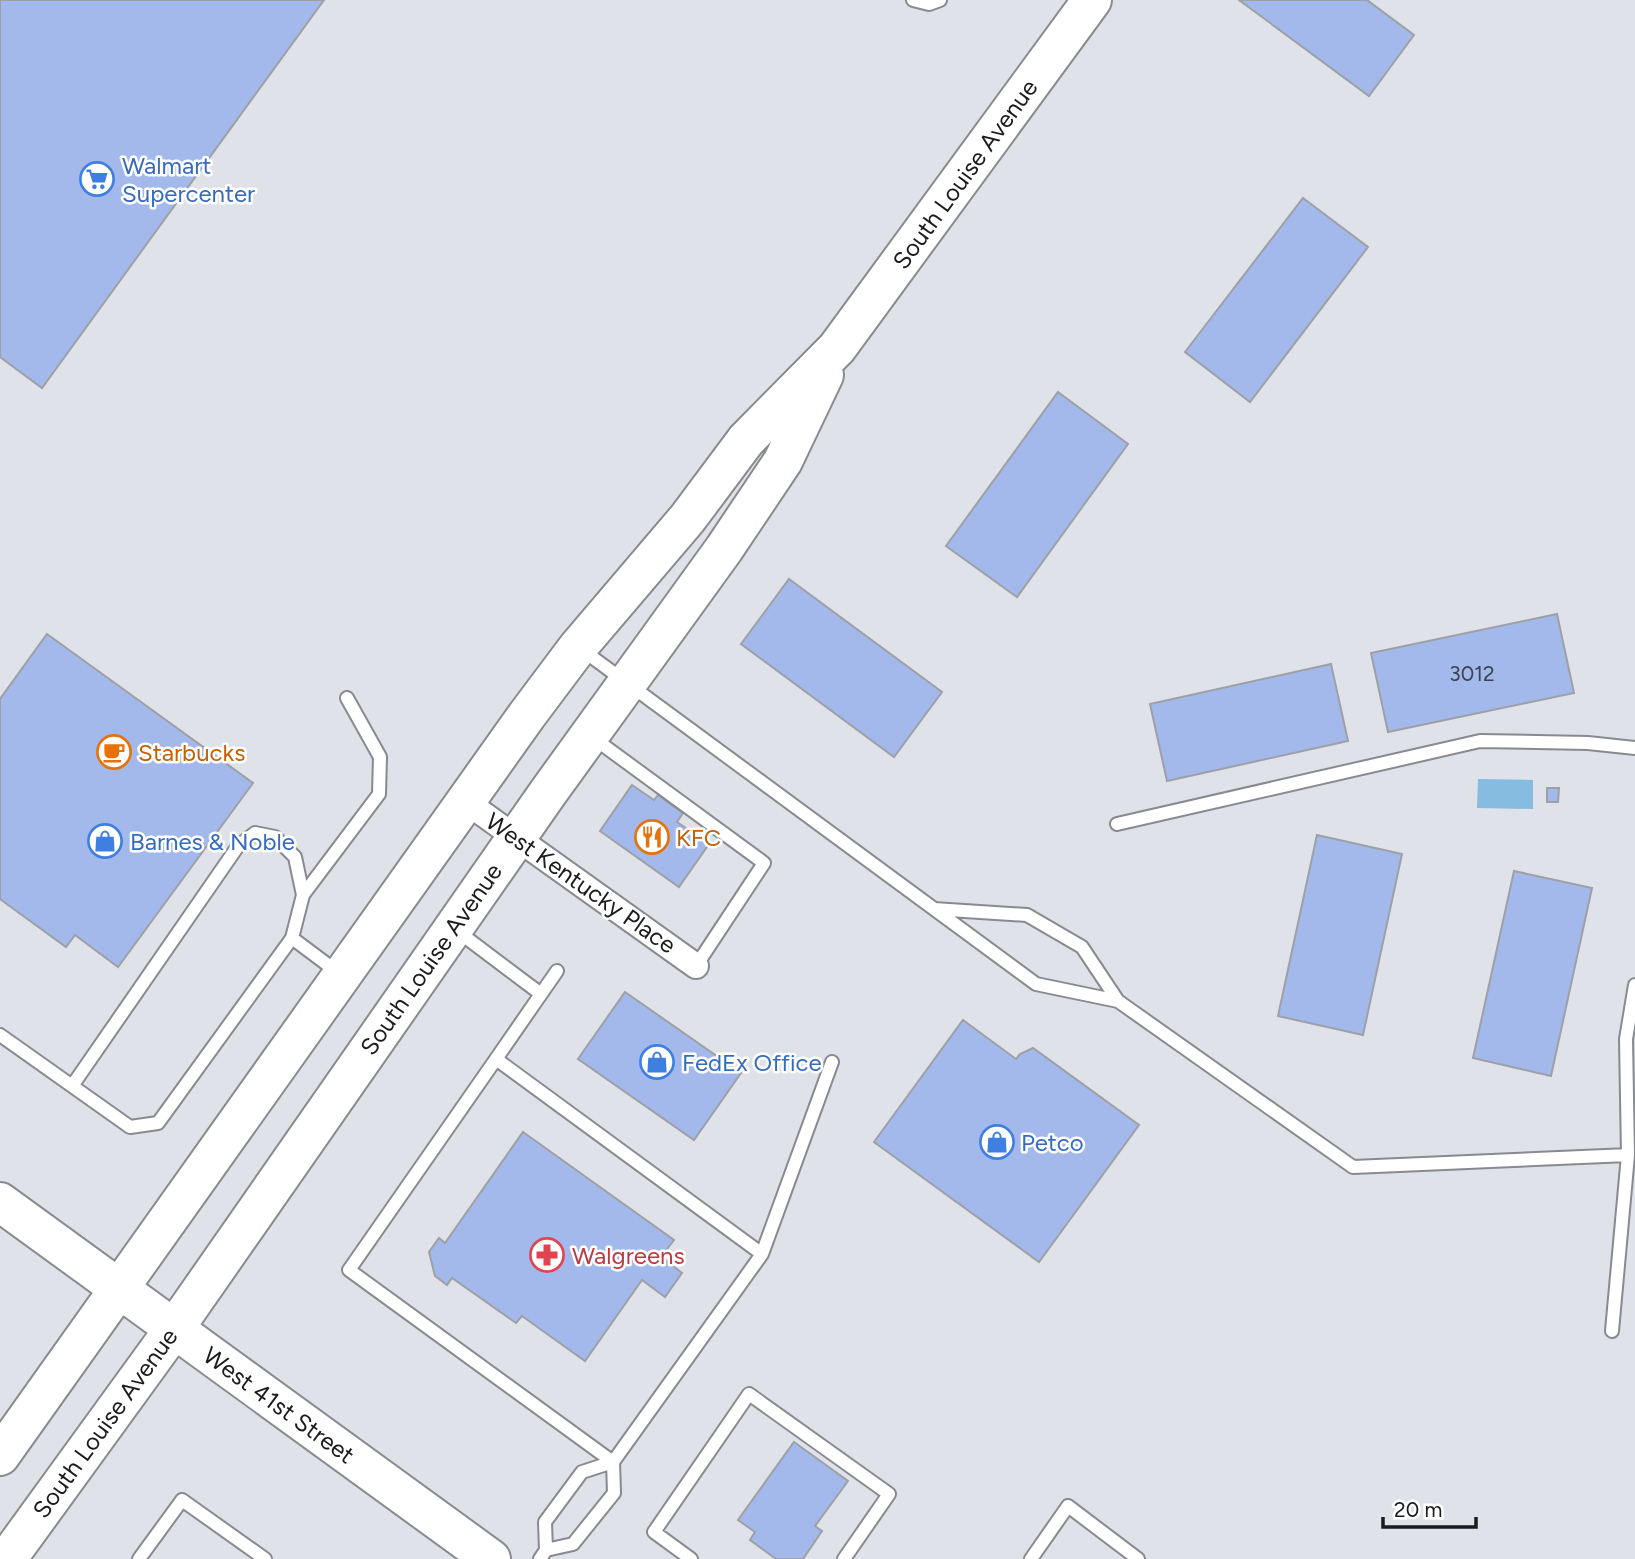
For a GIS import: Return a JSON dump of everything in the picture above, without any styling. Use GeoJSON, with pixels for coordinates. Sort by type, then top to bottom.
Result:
{"type":"FeatureCollection","features":[{"type":"Feature","properties":{"kind":"main road","name":"South Louise Avenue"},"geometry":{"type":"LineString","coordinates":[[0,1455],[465,801],[578,647],[687,519],[746,440],[837,348],[1092,0]]}},
{"type":"Feature","properties":{"kind":"main road","name":"South Louise Avenue"},"geometry":{"type":"LineString","coordinates":[[7,1559],[174,1329],[453,928],[724,549],[783,461],[837,348]]}},
{"type":"Feature","properties":{"kind":"main road","name":"West 41st Street"},"geometry":{"type":"LineString","coordinates":[[0,1202],[491,1559]]}},
{"type":"Feature","properties":{"kind":"street","name":"West Kentucky Place"},"geometry":{"type":"LineString","coordinates":[[465,801],[696,966]]}},
{"type":"Feature","properties":{"kind":"lane"},"geometry":{"type":"LineString","coordinates":[[913,0],[929,4],[940,0]]}},
{"type":"Feature","properties":{"kind":"lane"},"geometry":{"type":"LineString","coordinates":[[578,647],[1036,984],[1118,1001]]}},
{"type":"Feature","properties":{"kind":"lane"},"geometry":{"type":"LineString","coordinates":[[0,1035],[130,1127],[158,1123],[292,938],[303,895],[379,794],[380,757],[347,698]]}},
{"type":"Feature","properties":{"kind":"lane"},"geometry":{"type":"LineString","coordinates":[[590,735],[764,863],[696,966]]}},
{"type":"Feature","properties":{"kind":"lane"},"geometry":{"type":"LineString","coordinates":[[1117,824],[1480,741],[1588,743],[1635,748]]}},
{"type":"Feature","properties":{"kind":"lane"},"geometry":{"type":"LineString","coordinates":[[72,1086],[238,846],[255,832],[275,837],[295,857],[303,895]]}},
{"type":"Feature","properties":{"kind":"lane"},"geometry":{"type":"LineString","coordinates":[[934,909],[1027,915],[1082,947],[1118,1001],[1353,1167],[1628,1155]]}},
{"type":"Feature","properties":{"kind":"lane"},"geometry":{"type":"LineString","coordinates":[[453,928],[541,994]]}},
{"type":"Feature","properties":{"kind":"lane"},"geometry":{"type":"LineString","coordinates":[[292,938],[343,976]]}},
{"type":"Feature","properties":{"kind":"lane"},"geometry":{"type":"LineString","coordinates":[[557,971],[349,1270],[613,1462]]}},
{"type":"Feature","properties":{"kind":"lane"},"geometry":{"type":"LineString","coordinates":[[1612,1331],[1628,1155],[1626,1039],[1635,985]]}},
{"type":"Feature","properties":{"kind":"lane"},"geometry":{"type":"LineString","coordinates":[[496,1059],[762,1254]]}},
{"type":"Feature","properties":{"kind":"lane"},"geometry":{"type":"LineString","coordinates":[[613,1462],[614,1493],[573,1544],[543,1555],[545,1522],[582,1472],[613,1462],[762,1254],[832,1062]]}},
{"type":"Feature","properties":{"kind":"lane"},"geometry":{"type":"LineString","coordinates":[[691,1559],[653,1532],[749,1394],[889,1494],[844,1559]]}},
{"type":"Feature","properties":{"kind":"lane"},"geometry":{"type":"LineString","coordinates":[[139,1559],[182,1500],[265,1559]]}},
{"type":"Feature","properties":{"kind":"lane"},"geometry":{"type":"LineString","coordinates":[[1031,1559],[1068,1506],[1138,1559]]}},
{"type":"Feature","properties":{"kind":"water"},"geometry":{"type":"Polygon","coordinates":[[[1478,779],[1533,780],[1533,809],[1477,808],[1478,779]]]}},
{"type":"Feature","properties":{"kind":"building","name":"Walmart Supercenter"},"geometry":{"type":"Polygon","coordinates":[[[0,0],[324,0],[42,388],[0,357],[0,0]]]}},
{"type":"Feature","properties":{"kind":"building"},"geometry":{"type":"Polygon","coordinates":[[[1239,0],[1367,0],[1414,35],[1369,96],[1239,0]]]}},
{"type":"Feature","properties":{"kind":"building"},"geometry":{"type":"Polygon","coordinates":[[[1303,198],[1368,247],[1250,402],[1185,352],[1303,198]]]}},
{"type":"Feature","properties":{"kind":"building"},"geometry":{"type":"Polygon","coordinates":[[[1058,392],[1128,444],[1017,597],[946,546],[1058,392]]]}},
{"type":"Feature","properties":{"kind":"building"},"geometry":{"type":"Polygon","coordinates":[[[789,579],[942,692],[894,757],[741,644],[789,579]]]}},
{"type":"Feature","properties":{"kind":"building"},"geometry":{"type":"Polygon","coordinates":[[[1557,614],[1574,693],[1388,732],[1371,653],[1557,614]]]}},
{"type":"Feature","properties":{"kind":"building","name":"Barnes & Noble"},"geometry":{"type":"Polygon","coordinates":[[[47,634],[253,783],[118,967],[75,935],[66,947],[0,899],[0,699],[47,634]]]}},
{"type":"Feature","properties":{"kind":"building"},"geometry":{"type":"Polygon","coordinates":[[[1331,664],[1348,741],[1167,781],[1150,704],[1331,664]]]}},
{"type":"Feature","properties":{"kind":"building"},"geometry":{"type":"Polygon","coordinates":[[[632,785],[654,800],[658,795],[683,813],[677,822],[709,844],[679,887],[600,831],[632,785]]]}},
{"type":"Feature","properties":{"kind":"building"},"geometry":{"type":"Polygon","coordinates":[[[1547,788],[1559,788],[1558,802],[1547,802],[1547,788]]]}},
{"type":"Feature","properties":{"kind":"building"},"geometry":{"type":"Polygon","coordinates":[[[1317,835],[1402,854],[1363,1035],[1278,1016],[1317,835]]]}},
{"type":"Feature","properties":{"kind":"building"},"geometry":{"type":"Polygon","coordinates":[[[1514,871],[1592,888],[1551,1076],[1473,1058],[1514,871]]]}},
{"type":"Feature","properties":{"kind":"building"},"geometry":{"type":"Polygon","coordinates":[[[625,992],[741,1073],[694,1140],[578,1059],[625,992]]]}},
{"type":"Feature","properties":{"kind":"building"},"geometry":{"type":"Polygon","coordinates":[[[963,1020],[1016,1059],[1033,1048],[1139,1125],[1039,1262],[874,1142],[963,1020]]]}},
{"type":"Feature","properties":{"kind":"building"},"geometry":{"type":"Polygon","coordinates":[[[523,1132],[674,1240],[661,1257],[682,1273],[665,1297],[642,1280],[585,1361],[522,1316],[516,1323],[452,1278],[447,1285],[435,1276],[429,1252],[439,1238],[445,1243],[523,1132]]]}},
{"type":"Feature","properties":{"kind":"building"},"geometry":{"type":"Polygon","coordinates":[[[794,1442],[848,1481],[815,1526],[822,1531],[803,1559],[776,1559],[750,1540],[755,1532],[738,1520],[794,1442]]]}},
{"type":"Feature","properties":{"kind":"place","name":"Walmart Supercenter"},"geometry":{"type":"Point","coordinates":[97,179]}},
{"type":"Feature","properties":{"kind":"place","name":"Starbucks"},"geometry":{"type":"Point","coordinates":[114,752]}},
{"type":"Feature","properties":{"kind":"place","name":"KFC"},"geometry":{"type":"Point","coordinates":[652,837]}},
{"type":"Feature","properties":{"kind":"place","name":"Barnes & Noble"},"geometry":{"type":"Point","coordinates":[105,841]}},
{"type":"Feature","properties":{"kind":"place","name":"FedEx Office"},"geometry":{"type":"Point","coordinates":[657,1062]}},
{"type":"Feature","properties":{"kind":"place","name":"Petco"},"geometry":{"type":"Point","coordinates":[997,1142]}},
{"type":"Feature","properties":{"kind":"place","name":"Walgreens"},"geometry":{"type":"Point","coordinates":[547,1255]}}]}
